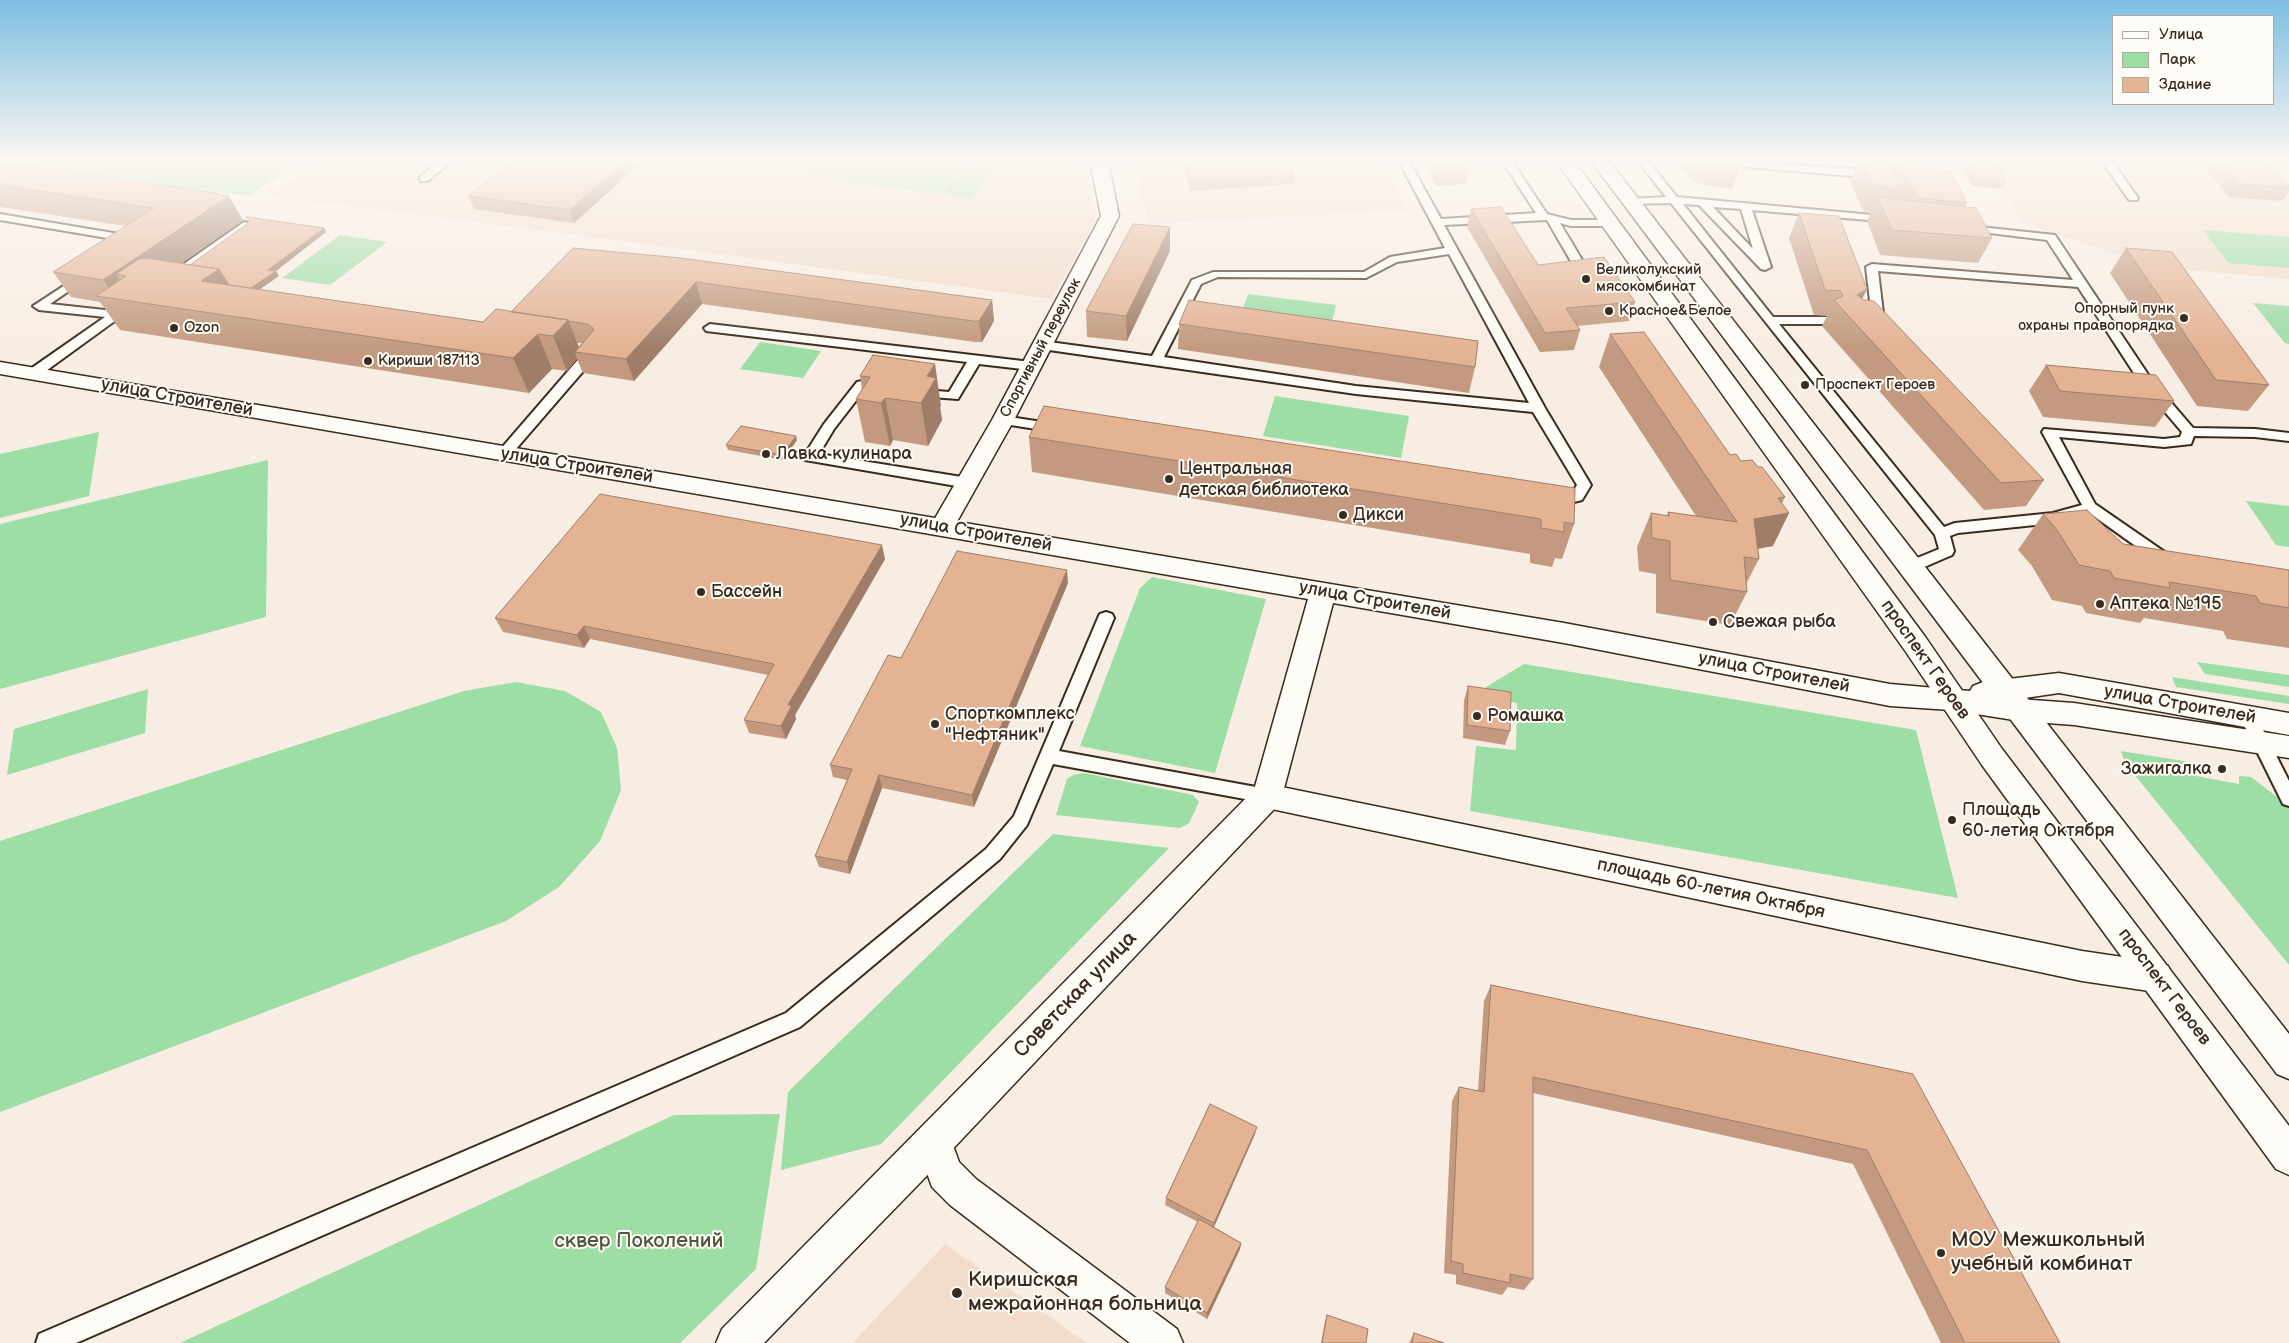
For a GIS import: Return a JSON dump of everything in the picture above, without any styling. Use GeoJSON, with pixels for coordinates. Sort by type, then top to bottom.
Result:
{"type":"FeatureCollection","features":[{"type":"Feature","properties":{"kind":"street","name":"Спортивный переулок"},"geometry":{"type":"LineString","coordinates":[[942,527],[1003,420],[1106,224]]}},
{"type":"Feature","properties":{"kind":"street","name":"проспект Героев"},"geometry":{"type":"LineString","coordinates":[[1611,224],[1916,645],[1992,757],[2289,1156]]}},
{"type":"Feature","properties":{"kind":"street"},"geometry":{"type":"LineString","coordinates":[[1648,224],[2289,1062]]}},
{"type":"Feature","properties":{"kind":"street","name":"улица Строителей"},"geometry":{"type":"LineString","coordinates":[[0,368],[1232,576],[1323,594],[1564,633],[1890,694],[1952,699],[2012,700],[2074,714],[2289,747]]}},
{"type":"Feature","properties":{"kind":"street","name":"Советская улица"},"geometry":{"type":"LineString","coordinates":[[736,1343],[934,1142],[1267,796],[1323,594]]}},
{"type":"Feature","properties":{"kind":"street","name":"улица Строителей"},"geometry":{"type":"LineString","coordinates":[[2012,700],[2059,683],[2289,724]]}},
{"type":"Feature","properties":{"kind":"street","name":"площадь 60-летия Октября"},"geometry":{"type":"LineString","coordinates":[[1267,796],[2082,966],[2156,977]]}},
{"type":"Feature","properties":{"kind":"street"},"geometry":{"type":"LineString","coordinates":[[934,1142],[945,1174],[963,1192],[1163,1343]]}},
{"type":"Feature","properties":{"kind":"lane"},"geometry":{"type":"LineString","coordinates":[[40,224],[137,240],[120,251]]}},
{"type":"Feature","properties":{"kind":"lane"},"geometry":{"type":"LineString","coordinates":[[1439,224],[1538,408],[1584,485],[1577,498],[1544,503]]}},
{"type":"Feature","properties":{"kind":"lane"},"geometry":{"type":"LineString","coordinates":[[1551,224],[1582,270]]}},
{"type":"Feature","properties":{"kind":"lane"},"geometry":{"type":"LineString","coordinates":[[1693,224],[1942,534],[1947,551],[1910,567]]}},
{"type":"Feature","properties":{"kind":"lane"},"geometry":{"type":"LineString","coordinates":[[1723,224],[1765,267],[1751,224]]}},
{"type":"Feature","properties":{"kind":"lane"},"geometry":{"type":"LineString","coordinates":[[163,285],[244,225]]}},
{"type":"Feature","properties":{"kind":"lane"},"geometry":{"type":"LineString","coordinates":[[1953,226],[2051,238],[2146,381],[2189,432],[2255,433],[2289,437]]}},
{"type":"Feature","properties":{"kind":"lane"},"geometry":{"type":"LineString","coordinates":[[1156,360],[1196,282],[1217,274],[1366,275],[1394,259],[1453,250]]}},
{"type":"Feature","properties":{"kind":"lane"},"geometry":{"type":"LineString","coordinates":[[1862,320],[1878,321],[1872,267],[2081,284]]}},
{"type":"Feature","properties":{"kind":"lane"},"geometry":{"type":"LineString","coordinates":[[96,268],[39,306],[117,315]]}},
{"type":"Feature","properties":{"kind":"lane"},"geometry":{"type":"LineString","coordinates":[[163,285],[178,288]]}},
{"type":"Feature","properties":{"kind":"lane"},"geometry":{"type":"LineString","coordinates":[[34,373],[142,298]]}},
{"type":"Feature","properties":{"kind":"lane"},"geometry":{"type":"LineString","coordinates":[[1770,321],[1824,320]]}},
{"type":"Feature","properties":{"kind":"lane"},"geometry":{"type":"LineString","coordinates":[[710,328],[1031,366]]}},
{"type":"Feature","properties":{"kind":"lane"},"geometry":{"type":"LineString","coordinates":[[1042,345],[1356,390],[1538,408]]}},
{"type":"Feature","properties":{"kind":"lane"},"geometry":{"type":"LineString","coordinates":[[504,454],[594,351],[574,348]]}},
{"type":"Feature","properties":{"kind":"lane"},"geometry":{"type":"LineString","coordinates":[[968,483],[810,457],[829,427],[862,385],[953,396],[975,359]]}},
{"type":"Feature","properties":{"kind":"lane"},"geometry":{"type":"LineString","coordinates":[[1003,420],[1072,431]]}},
{"type":"Feature","properties":{"kind":"lane"},"geometry":{"type":"LineString","coordinates":[[2163,558],[2090,507],[2049,432],[2164,443],[2186,441],[2189,432]]}},
{"type":"Feature","properties":{"kind":"lane"},"geometry":{"type":"LineString","coordinates":[[1942,534],[1955,528],[2054,518],[2090,507]]}},
{"type":"Feature","properties":{"kind":"lane"},"geometry":{"type":"LineString","coordinates":[[2134,554],[2182,560]]}},
{"type":"Feature","properties":{"kind":"lane"},"geometry":{"type":"LineString","coordinates":[[48,1343],[793,1020],[993,854],[1021,820],[1050,756],[1106,618]]}},
{"type":"Feature","properties":{"kind":"lane"},"geometry":{"type":"LineString","coordinates":[[2248,717],[2289,799]]}},
{"type":"Feature","properties":{"kind":"lane"},"geometry":{"type":"LineString","coordinates":[[1050,756],[1267,796]]}},
{"type":"Feature","properties":{"kind":"shaded area"},"geometry":{"type":"Polygon","coordinates":[[[487,224],[1092,224],[1052,299],[487,224]]]}},
{"type":"Feature","properties":{"kind":"shaded area"},"geometry":{"type":"Polygon","coordinates":[[[2024,224],[2289,224],[2289,279],[2158,267],[2024,224]]]}},
{"type":"Feature","properties":{"kind":"shaded area","name":"Киришская межрайонная больница"},"geometry":{"type":"Polygon","coordinates":[[[945,1244],[1087,1343],[853,1343],[945,1244]]]}},
{"type":"Feature","properties":{"kind":"green space"},"geometry":{"type":"Polygon","coordinates":[[[2203,230],[2289,237],[2289,268],[2228,263],[2203,230]]]}},
{"type":"Feature","properties":{"kind":"green space"},"geometry":{"type":"Polygon","coordinates":[[[340,235],[387,242],[330,285],[282,278],[340,235]]]}},
{"type":"Feature","properties":{"kind":"green space"},"geometry":{"type":"Polygon","coordinates":[[[1248,294],[1336,305],[1330,331],[1239,319],[1248,294]]]}},
{"type":"Feature","properties":{"kind":"green space"},"geometry":{"type":"Polygon","coordinates":[[[2253,303],[2289,306],[2289,344],[2285,343],[2253,303]]]}},
{"type":"Feature","properties":{"kind":"green space"},"geometry":{"type":"Polygon","coordinates":[[[760,342],[821,351],[803,378],[740,369],[760,342]]]}},
{"type":"Feature","properties":{"kind":"green space"},"geometry":{"type":"Polygon","coordinates":[[[1275,396],[1409,416],[1401,458],[1263,436],[1275,396]]]}},
{"type":"Feature","properties":{"kind":"green space"},"geometry":{"type":"Polygon","coordinates":[[[99,432],[89,496],[0,518],[0,454],[99,432]]]}},
{"type":"Feature","properties":{"kind":"green space"},"geometry":{"type":"Polygon","coordinates":[[[268,460],[266,617],[0,689],[0,524],[268,460]]]}},
{"type":"Feature","properties":{"kind":"green space"},"geometry":{"type":"Polygon","coordinates":[[[2246,501],[2289,506],[2289,547],[2276,545],[2246,501]]]}},
{"type":"Feature","properties":{"kind":"green space"},"geometry":{"type":"Polygon","coordinates":[[[1152,577],[1266,599],[1215,773],[1080,746],[1140,588],[1152,577]]]}},
{"type":"Feature","properties":{"kind":"green space"},"geometry":{"type":"Polygon","coordinates":[[[2197,662],[2289,675],[2289,687],[2205,674],[2197,662]]]}},
{"type":"Feature","properties":{"kind":"green space"},"geometry":{"type":"Polygon","coordinates":[[[1524,664],[1916,730],[1958,898],[1470,811],[1476,746],[1516,750],[1517,703],[1483,697],[1486,687],[1524,664]]]}},
{"type":"Feature","properties":{"kind":"green space"},"geometry":{"type":"Polygon","coordinates":[[[2172,677],[2289,696],[2289,704],[2176,687],[2172,677]]]}},
{"type":"Feature","properties":{"kind":"green space"},"geometry":{"type":"Polygon","coordinates":[[[516,682],[565,691],[601,712],[617,748],[621,790],[600,841],[559,887],[506,921],[0,1112],[0,841],[464,691],[516,682]]]}},
{"type":"Feature","properties":{"kind":"green space"},"geometry":{"type":"Polygon","coordinates":[[[148,689],[145,733],[7,775],[14,729],[148,689]]]}},
{"type":"Feature","properties":{"kind":"green space"},"geometry":{"type":"Polygon","coordinates":[[[2121,751],[2184,761],[2191,775],[2239,784],[2239,776],[2251,777],[2289,806],[2289,965],[2125,763],[2121,751]]]}},
{"type":"Feature","properties":{"kind":"green space"},"geometry":{"type":"Polygon","coordinates":[[[1084,773],[1193,795],[1199,802],[1189,823],[1180,828],[1056,815],[1067,779],[1073,775],[1084,773]]]}},
{"type":"Feature","properties":{"kind":"green space"},"geometry":{"type":"Polygon","coordinates":[[[1053,834],[1169,848],[881,1144],[781,1170],[788,1092],[1053,834]]]}},
{"type":"Feature","properties":{"kind":"green space","name":"сквер Поколений"},"geometry":{"type":"Polygon","coordinates":[[[780,1114],[756,1269],[680,1343],[180,1343],[674,1115],[780,1114]]]}},
{"type":"Feature","properties":{"kind":"building"},"geometry":{"type":"Polygon","coordinates":[[[129,224],[187,224],[103,280],[53,272],[129,224]]]}},
{"type":"Feature","properties":{"kind":"building"},"geometry":{"type":"Polygon","coordinates":[[[247,224],[293,224],[324,228],[268,270],[276,271],[251,288],[229,285],[219,269],[190,265],[247,224]]]}},
{"type":"Feature","properties":{"kind":"building"},"geometry":{"type":"Polygon","coordinates":[[[1133,224],[1170,227],[1126,316],[1086,311],[1133,224]]]}},
{"type":"Feature","properties":{"kind":"building"},"geometry":{"type":"Polygon","coordinates":[[[1480,224],[1512,224],[1538,265],[1604,257],[1635,302],[1566,308],[1580,330],[1545,333],[1480,224]]]}},
{"type":"Feature","properties":{"kind":"building"},"geometry":{"type":"Polygon","coordinates":[[[1803,224],[1842,224],[1867,289],[1857,295],[1864,300],[1874,301],[2044,480],[2001,483],[1834,300],[1843,296],[1841,291],[1825,290],[1803,224]]]}},
{"type":"Feature","properties":{"kind":"building"},"geometry":{"type":"Polygon","coordinates":[[[1889,224],[1984,224],[1992,238],[1892,230],[1889,224]]]}},
{"type":"Feature","properties":{"kind":"building"},"geometry":{"type":"Polygon","coordinates":[[[573,248],[681,258],[992,300],[979,321],[973,321],[696,282],[626,359],[575,352],[593,331],[593,328],[587,324],[511,312],[573,248]]]}},
{"type":"Feature","properties":{"kind":"building"},"geometry":{"type":"Polygon","coordinates":[[[2126,248],[2172,252],[2269,385],[2216,380],[2126,248]]]}},
{"type":"Feature","properties":{"kind":"building"},"geometry":{"type":"Polygon","coordinates":[[[146,258],[219,269],[201,281],[483,322],[496,309],[568,320],[553,336],[538,334],[513,358],[96,296],[126,276],[116,274],[139,259],[146,258]]]}},
{"type":"Feature","properties":{"kind":"building"},"geometry":{"type":"Polygon","coordinates":[[[1189,300],[1478,341],[1475,367],[1179,324],[1189,300]]]}},
{"type":"Feature","properties":{"kind":"building"},"geometry":{"type":"Polygon","coordinates":[[[1644,332],[1730,455],[1736,454],[1741,461],[1752,460],[1758,467],[1762,467],[1785,497],[1778,498],[1789,513],[1754,519],[1759,559],[1744,557],[1747,592],[1670,580],[1670,541],[1652,538],[1651,513],[1669,516],[1668,512],[1737,522],[1610,334],[1644,332]]]}},
{"type":"Feature","properties":{"kind":"building"},"geometry":{"type":"Polygon","coordinates":[[[873,355],[935,364],[927,376],[936,378],[921,403],[885,398],[881,403],[856,399],[870,377],[860,376],[873,355]]]}},
{"type":"Feature","properties":{"kind":"building"},"geometry":{"type":"Polygon","coordinates":[[[2046,365],[2156,375],[2174,401],[2060,391],[2046,365]]]}},
{"type":"Feature","properties":{"kind":"building"},"geometry":{"type":"Polygon","coordinates":[[[1044,406],[1575,488],[1574,524],[1564,522],[1564,532],[1541,528],[1541,519],[1029,437],[1044,406]]]}},
{"type":"Feature","properties":{"kind":"building"},"geometry":{"type":"Polygon","coordinates":[[[741,426],[796,436],[782,455],[726,445],[741,426]]]}},
{"type":"Feature","properties":{"kind":"building","name":"Бассейн"},"geometry":{"type":"Polygon","coordinates":[[[600,494],[882,545],[788,705],[792,705],[781,726],[744,720],[774,664],[584,626],[577,635],[495,618],[600,494]]]}},
{"type":"Feature","properties":{"kind":"building"},"geometry":{"type":"Polygon","coordinates":[[[2087,510],[2123,544],[2289,570],[2289,608],[2260,603],[2256,596],[2169,582],[2170,588],[2114,578],[2110,571],[2079,565],[2057,530],[2043,514],[2087,510]]]}},
{"type":"Feature","properties":{"kind":"building","name":"Спорткомплекс \"Нефтяник\""},"geometry":{"type":"Polygon","coordinates":[[[957,551],[1067,570],[972,795],[879,775],[847,862],[815,856],[852,769],[830,765],[888,655],[901,658],[957,551]]]}},
{"type":"Feature","properties":{"kind":"building"},"geometry":{"type":"Polygon","coordinates":[[[1468,686],[1511,692],[1510,731],[1467,725],[1468,686]]]}},
{"type":"Feature","properties":{"kind":"building"},"geometry":{"type":"Polygon","coordinates":[[[1491,985],[1913,1074],[2060,1343],[1965,1343],[1867,1150],[1533,1077],[1533,1279],[1510,1274],[1510,1283],[1463,1273],[1463,1264],[1451,1261],[1459,1087],[1484,1092],[1491,985]]]}},
{"type":"Feature","properties":{"kind":"building"},"geometry":{"type":"Polygon","coordinates":[[[1210,1104],[1257,1127],[1214,1223],[1166,1198],[1210,1104]]]}},
{"type":"Feature","properties":{"kind":"building"},"geometry":{"type":"Polygon","coordinates":[[[1199,1219],[1241,1243],[1207,1313],[1165,1287],[1199,1219]]]}},
{"type":"Feature","properties":{"kind":"building"},"geometry":{"type":"Polygon","coordinates":[[[1327,1315],[1368,1329],[1366,1343],[1322,1343],[1327,1315]]]}},
{"type":"Feature","properties":{"kind":"building"},"geometry":{"type":"Polygon","coordinates":[[[1414,1333],[1444,1343],[1412,1343],[1414,1333]]]}},
{"type":"Feature","properties":{"kind":"place","name":"Великолукский мясокомбинат"},"geometry":{"type":"Point","coordinates":[1586,279]}},
{"type":"Feature","properties":{"kind":"place","name":"Красное&Белое"},"geometry":{"type":"Point","coordinates":[1609,311]}},
{"type":"Feature","properties":{"kind":"place","name":"Опорный пунк охраны правопорядка"},"geometry":{"type":"Point","coordinates":[2184,318]}},
{"type":"Feature","properties":{"kind":"place","name":"Ozon"},"geometry":{"type":"Point","coordinates":[174,328]}},
{"type":"Feature","properties":{"kind":"place","name":"Кириши 187113"},"geometry":{"type":"Point","coordinates":[368,361]}},
{"type":"Feature","properties":{"kind":"place","name":"Проспект Героев"},"geometry":{"type":"Point","coordinates":[1805,385]}},
{"type":"Feature","properties":{"kind":"place","name":"Лавка кулинара"},"geometry":{"type":"Point","coordinates":[766,454]}},
{"type":"Feature","properties":{"kind":"place","name":"Центральная детская библиотека"},"geometry":{"type":"Point","coordinates":[1169,479]}},
{"type":"Feature","properties":{"kind":"place","name":"Дикси"},"geometry":{"type":"Point","coordinates":[1343,515]}},
{"type":"Feature","properties":{"kind":"place","name":"Бассейн"},"geometry":{"type":"Point","coordinates":[701,592]}},
{"type":"Feature","properties":{"kind":"place","name":"Аптека №195"},"geometry":{"type":"Point","coordinates":[2100,604]}},
{"type":"Feature","properties":{"kind":"place","name":"Свежая рыба"},"geometry":{"type":"Point","coordinates":[1713,622]}},
{"type":"Feature","properties":{"kind":"place","name":"Ромашка"},"geometry":{"type":"Point","coordinates":[1477,716]}},
{"type":"Feature","properties":{"kind":"place","name":"Спорткомплекс \"Нефтяник\""},"geometry":{"type":"Point","coordinates":[935,724]}},
{"type":"Feature","properties":{"kind":"place","name":"Зажигалка"},"geometry":{"type":"Point","coordinates":[2222,769]}},
{"type":"Feature","properties":{"kind":"place","name":"Площадь 60-летия Октября"},"geometry":{"type":"Point","coordinates":[1952,820]}},
{"type":"Feature","properties":{"kind":"place","name":"МОУ Межшкольный учебный комбинат"},"geometry":{"type":"Point","coordinates":[1941,1253]}},
{"type":"Feature","properties":{"kind":"place","name":"Киришская межрайонная больница"},"geometry":{"type":"Point","coordinates":[957,1293]}}]}
